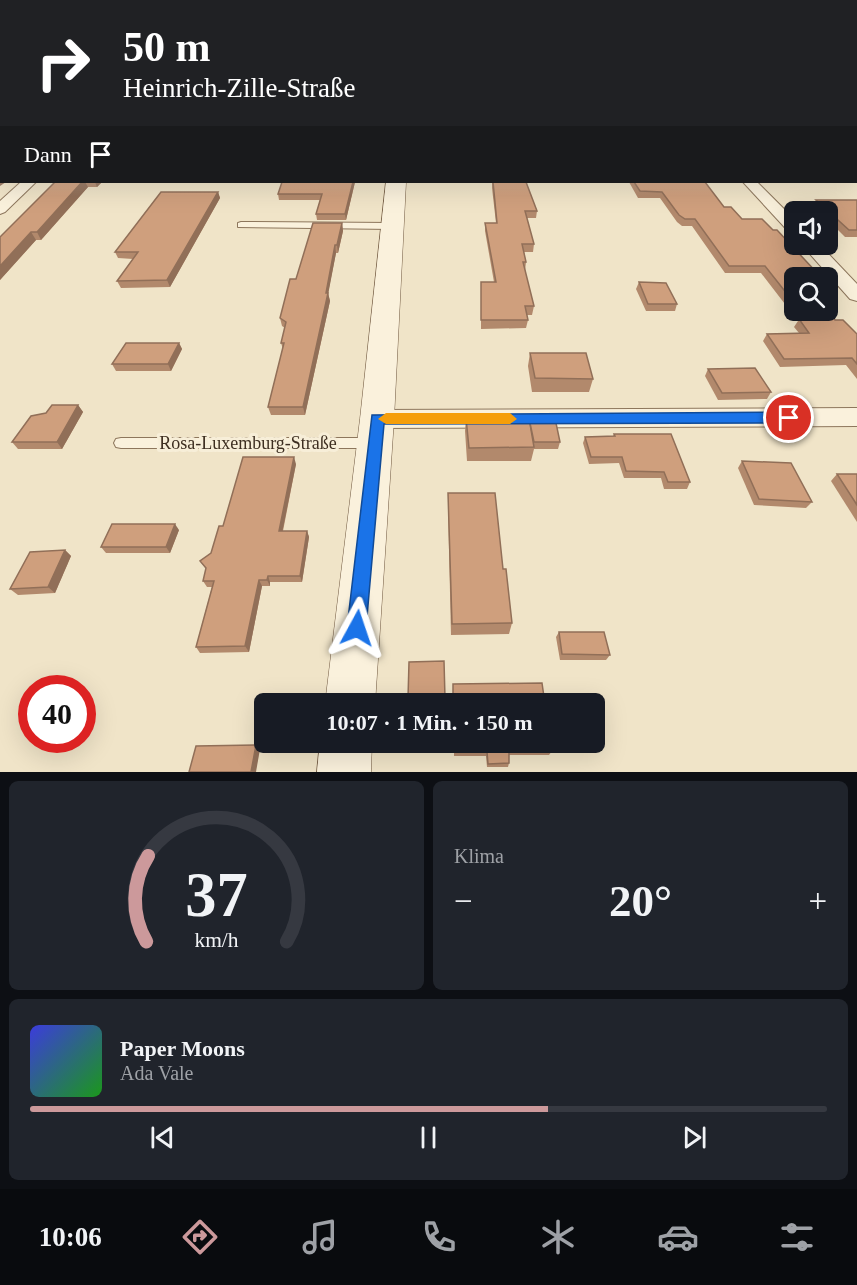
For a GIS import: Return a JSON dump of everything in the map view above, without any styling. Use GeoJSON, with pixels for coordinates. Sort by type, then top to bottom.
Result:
{"type":"FeatureCollection","features":[{"type":"Feature","properties":{"kind":"street"},"geometry":{"type":"LineString","coordinates":[[0,209],[28,183]]}},
{"type":"Feature","properties":{"kind":"street"},"geometry":{"type":"LineString","coordinates":[[351,693],[396,183]]}},
{"type":"Feature","properties":{"kind":"street"},"geometry":{"type":"LineString","coordinates":[[751,183],[784,218]]}},
{"type":"Feature","properties":{"kind":"street"},"geometry":{"type":"LineString","coordinates":[[819,255],[857,295]]}},
{"type":"Feature","properties":{"kind":"street"},"geometry":{"type":"LineString","coordinates":[[375,431],[857,417]]}},
{"type":"Feature","properties":{"kind":"street"},"geometry":{"type":"LineString","coordinates":[[344,772],[345,753]]}},
{"type":"Feature","properties":{"kind":"lane"},"geometry":{"type":"LineString","coordinates":[[241,225],[392,226]]}},
{"type":"Feature","properties":{"kind":"lane","name":"Rosa-Luxemburg-Straße"},"geometry":{"type":"LineString","coordinates":[[121,443],[375,431]]}},
{"type":"Feature","properties":{"kind":"building"},"geometry":{"type":"Polygon","coordinates":[[[54,183],[81,183],[37,232],[31,232],[0,266],[0,237],[54,183]]]}},
{"type":"Feature","properties":{"kind":"building"},"geometry":{"type":"Polygon","coordinates":[[[282,183],[353,183],[345,214],[316,214],[322,194],[278,194],[282,183]]]}},
{"type":"Feature","properties":{"kind":"building"},"geometry":{"type":"Polygon","coordinates":[[[493,183],[526,183],[537,211],[525,211],[534,244],[522,244],[526,262],[523,262],[534,306],[525,306],[528,320],[481,320],[481,282],[496,282],[485,223],[497,223],[493,183]]]}},
{"type":"Feature","properties":{"kind":"building"},"geometry":{"type":"Polygon","coordinates":[[[635,183],[706,183],[724,207],[731,207],[742,219],[762,219],[773,230],[777,230],[784,238],[784,255],[800,255],[812,267],[784,267],[784,290],[765,266],[729,266],[695,219],[685,219],[679,215],[662,192],[640,191],[635,183]]]}},
{"type":"Feature","properties":{"kind":"building"},"geometry":{"type":"Polygon","coordinates":[[[161,192],[218,192],[167,280],[117,281],[138,252],[115,252],[161,192]]]}},
{"type":"Feature","properties":{"kind":"building"},"geometry":{"type":"Polygon","coordinates":[[[857,200],[857,230],[849,230],[838,220],[838,201],[817,201],[857,200]]]}},
{"type":"Feature","properties":{"kind":"building"},"geometry":{"type":"Polygon","coordinates":[[[313,223],[342,223],[337,245],[335,245],[326,293],[328,293],[303,407],[268,407],[284,343],[281,343],[286,322],[280,318],[290,279],[296,279],[313,223]]]}},
{"type":"Feature","properties":{"kind":"building"},"geometry":{"type":"Polygon","coordinates":[[[639,282],[666,283],[677,304],[648,304],[639,282]]]}},
{"type":"Feature","properties":{"kind":"building"},"geometry":{"type":"Polygon","coordinates":[[[843,320],[857,334],[857,364],[852,358],[784,359],[767,334],[809,333],[800,321],[843,320]]]}},
{"type":"Feature","properties":{"kind":"building"},"geometry":{"type":"Polygon","coordinates":[[[126,343],[179,343],[168,364],[112,364],[126,343]]]}},
{"type":"Feature","properties":{"kind":"building"},"geometry":{"type":"Polygon","coordinates":[[[530,353],[586,353],[593,379],[535,378],[530,353]]]}},
{"type":"Feature","properties":{"kind":"building"},"geometry":{"type":"Polygon","coordinates":[[[755,368],[771,392],[722,393],[708,369],[755,368]]]}},
{"type":"Feature","properties":{"kind":"building"},"geometry":{"type":"Polygon","coordinates":[[[52,405],[78,405],[57,442],[12,442],[31,416],[46,413],[52,405]]]}},
{"type":"Feature","properties":{"kind":"building"},"geometry":{"type":"Polygon","coordinates":[[[466,418],[529,418],[534,447],[469,448],[466,418]]]}},
{"type":"Feature","properties":{"kind":"building"},"geometry":{"type":"Polygon","coordinates":[[[530,423],[556,423],[560,442],[534,442],[530,423]]]}},
{"type":"Feature","properties":{"kind":"building"},"geometry":{"type":"Polygon","coordinates":[[[614,434],[671,434],[690,482],[668,482],[664,472],[626,471],[622,457],[591,457],[585,437],[615,436],[614,434]]]}},
{"type":"Feature","properties":{"kind":"building"},"geometry":{"type":"Polygon","coordinates":[[[243,457],[294,457],[279,531],[307,531],[300,576],[268,576],[267,580],[259,580],[245,646],[196,647],[214,581],[203,581],[206,568],[200,561],[211,553],[219,526],[223,526],[243,457]]]}},
{"type":"Feature","properties":{"kind":"building"},"geometry":{"type":"Polygon","coordinates":[[[742,461],[791,463],[812,502],[759,499],[742,461]]]}},
{"type":"Feature","properties":{"kind":"building"},"geometry":{"type":"Polygon","coordinates":[[[837,474],[857,474],[857,505],[837,474]]]}},
{"type":"Feature","properties":{"kind":"building"},"geometry":{"type":"Polygon","coordinates":[[[448,493],[495,493],[503,569],[506,569],[512,623],[452,624],[448,493]]]}},
{"type":"Feature","properties":{"kind":"building"},"geometry":{"type":"Polygon","coordinates":[[[112,524],[175,524],[166,547],[101,547],[112,524]]]}},
{"type":"Feature","properties":{"kind":"building"},"geometry":{"type":"Polygon","coordinates":[[[65,550],[48,587],[10,589],[30,552],[65,550]]]}},
{"type":"Feature","properties":{"kind":"building"},"geometry":{"type":"Polygon","coordinates":[[[559,632],[604,632],[610,655],[562,654],[559,632]]]}},
{"type":"Feature","properties":{"kind":"building"},"geometry":{"type":"Polygon","coordinates":[[[444,661],[445,693],[408,693],[409,662],[444,661]]]}},
{"type":"Feature","properties":{"kind":"building"},"geometry":{"type":"Polygon","coordinates":[[[542,683],[543,693],[453,693],[453,684],[542,683]]]}},
{"type":"Feature","properties":{"kind":"building"},"geometry":{"type":"Polygon","coordinates":[[[254,745],[251,772],[189,772],[196,746],[254,745]]]}},
{"type":"Feature","properties":{"kind":"building"},"geometry":{"type":"Polygon","coordinates":[[[487,753],[509,753],[509,763],[488,764],[487,753]]]}},
{"type":"Feature","properties":{"kind":"slow traffic"},"geometry":{"type":"LineString","coordinates":[[386,419],[510,419]]}},
{"type":"Feature","properties":{"kind":"route"},"geometry":{"type":"LineString","coordinates":[[357,628],[377,419],[789,418]]}}]}
